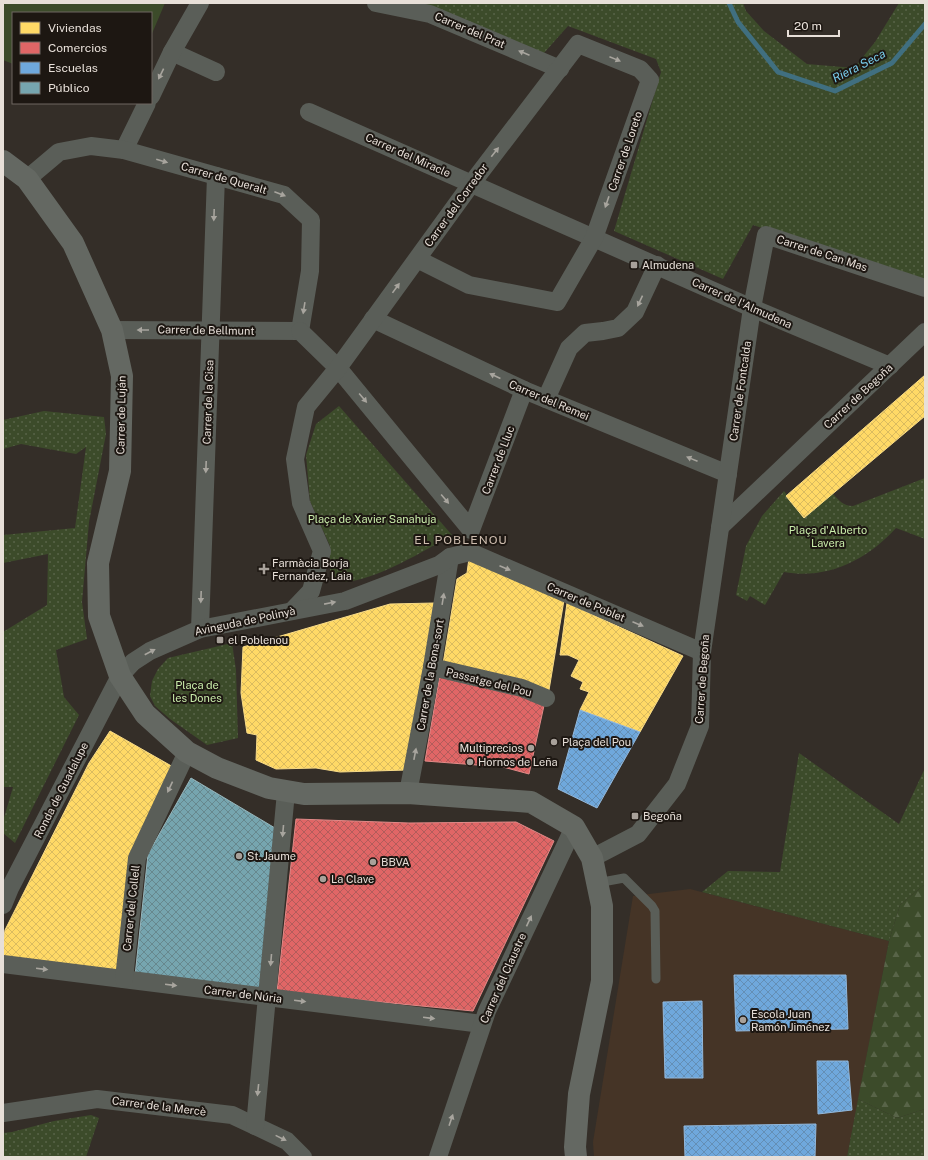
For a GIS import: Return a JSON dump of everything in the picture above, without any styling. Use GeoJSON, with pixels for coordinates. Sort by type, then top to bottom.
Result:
{"type":"FeatureCollection","features":[{"type":"Feature","properties":{"kind":"street"},"geometry":{"type":"LineString","coordinates":[[152,94],[172,52],[200,3]]}},
{"type":"Feature","properties":{"kind":"street","name":"Carrer del Prat"},"geometry":{"type":"LineString","coordinates":[[376,3],[430,14],[560,69]]}},
{"type":"Feature","properties":{"kind":"street","name":"Carrer del Corredor"},"geometry":{"type":"LineString","coordinates":[[338,368],[472,183],[578,44]]}},
{"type":"Feature","properties":{"kind":"street","name":"Carrer de Loreto"},"geometry":{"type":"LineString","coordinates":[[417,259],[469,285],[557,302],[594,238],[650,80],[640,69],[578,44]]}},
{"type":"Feature","properties":{"kind":"street"},"geometry":{"type":"LineString","coordinates":[[172,52],[216,72]]}},
{"type":"Feature","properties":{"kind":"street"},"geometry":{"type":"LineString","coordinates":[[124,150],[147,104]]}},
{"type":"Feature","properties":{"kind":"street","name":"Carrer del Miracle"},"geometry":{"type":"LineString","coordinates":[[309,112],[594,238]]}},
{"type":"Feature","properties":{"kind":"street","name":"Carrer de Queralt"},"geometry":{"type":"LineString","coordinates":[[27,179],[59,152],[91,146],[124,150],[284,195],[311,220],[310,271],[300,331]]}},
{"type":"Feature","properties":{"kind":"street","name":"Carrer de Luján"},"geometry":{"type":"LineString","coordinates":[[3,161],[27,179],[73,243],[112,330],[122,376],[120,470],[98,563],[99,616],[120,676]]}},
{"type":"Feature","properties":{"kind":"street","name":"Carrer de la Cisa"},"geometry":{"type":"LineString","coordinates":[[200,629],[216,176]]}},
{"type":"Feature","properties":{"kind":"street","name":"Carrer de Can Mas"},"geometry":{"type":"LineString","coordinates":[[752,308],[766,235],[925,288]]}},
{"type":"Feature","properties":{"kind":"street","name":"Carrer de l'Almudena"},"geometry":{"type":"LineString","coordinates":[[594,238],[752,308],[890,366]]}},
{"type":"Feature","properties":{"kind":"street"},"geometry":{"type":"LineString","coordinates":[[546,399],[569,348],[585,333],[603,332],[618,328],[635,312],[657,265]]}},
{"type":"Feature","properties":{"kind":"street","name":"Carrer de Fontcalda"},"geometry":{"type":"LineString","coordinates":[[728,474],[752,308]]}},
{"type":"Feature","properties":{"kind":"street","name":"Carrer del Remei"},"geometry":{"type":"LineString","coordinates":[[373,319],[524,390],[728,474]]}},
{"type":"Feature","properties":{"kind":"street","name":"Carrer de Bellmunt"},"geometry":{"type":"LineString","coordinates":[[112,330],[300,331]]}},
{"type":"Feature","properties":{"kind":"street"},"geometry":{"type":"LineString","coordinates":[[292,611],[311,591],[322,551],[301,503],[294,459],[306,407],[338,368],[300,331]]}},
{"type":"Feature","properties":{"kind":"street","name":"Carrer de Begoña"},"geometry":{"type":"LineString","coordinates":[[720,527],[925,332]]}},
{"type":"Feature","properties":{"kind":"street","name":"Carrer de Lluc"},"geometry":{"type":"LineString","coordinates":[[338,368],[471,530],[524,390]]}},
{"type":"Feature","properties":{"kind":"street","name":"Carrer de Begoña"},"geometry":{"type":"LineString","coordinates":[[592,858],[638,834],[677,784],[700,726],[702,652],[728,474]]}},
{"type":"Feature","properties":{"kind":"street","name":"Avinguda de Polinyà"},"geometry":{"type":"LineString","coordinates":[[120,676],[133,662],[150,651],[200,629],[345,600],[438,565],[450,557],[470,552]]}},
{"type":"Feature","properties":{"kind":"street","name":"Carrer de Poblet"},"geometry":{"type":"LineString","coordinates":[[470,552],[702,652]]}},
{"type":"Feature","properties":{"kind":"street","name":"Carrer de la Bona-sort"},"geometry":{"type":"LineString","coordinates":[[408,793],[432,667],[450,557]]}},
{"type":"Feature","properties":{"kind":"street","name":"Passatge del Pou"},"geometry":{"type":"LineString","coordinates":[[432,667],[522,688],[546,698]]}},
{"type":"Feature","properties":{"kind":"street"},"geometry":{"type":"LineString","coordinates":[[120,676],[145,714],[187,752],[225,771],[269,788],[304,794],[408,793],[531,802],[574,828],[592,858],[602,906],[602,981],[579,1094],[575,1147],[576,1157]]}},
{"type":"Feature","properties":{"kind":"street","name":"Ronda de Guadalupe"},"geometry":{"type":"LineString","coordinates":[[3,905],[120,676]]}},
{"type":"Feature","properties":{"kind":"street","name":"Carrer del Collell"},"geometry":{"type":"LineString","coordinates":[[124,979],[136,858],[187,752]]}},
{"type":"Feature","properties":{"kind":"street"},"geometry":{"type":"LineString","coordinates":[[255,1126],[286,792]]}},
{"type":"Feature","properties":{"kind":"street","name":"Carrer del Claustre"},"geometry":{"type":"LineString","coordinates":[[438,1157],[490,1004],[574,828]]}},
{"type":"Feature","properties":{"kind":"street","name":"Carrer de Núria"},"geometry":{"type":"LineString","coordinates":[[3,964],[482,1024]]}},
{"type":"Feature","properties":{"kind":"street","name":"Carrer de la Mercè"},"geometry":{"type":"LineString","coordinates":[[3,1113],[97,1099],[232,1115],[286,1141],[303,1157]]}},
{"type":"Feature","properties":{"kind":"lane"},"geometry":{"type":"LineString","coordinates":[[597,883],[624,878],[652,906],[655,911],[656,978]]}},
{"type":"Feature","properties":{"kind":"shaded area","name":"Escola Juan Ramón Jiménez"},"geometry":{"type":"Polygon","coordinates":[[[690,889],[889,941],[847,1157],[594,1157],[593,1142],[633,896],[690,889]]]}},
{"type":"Feature","properties":{"kind":"green space"},"geometry":{"type":"Polygon","coordinates":[[[3,3],[165,3],[152,34],[152,12],[12,12],[12,64],[3,60],[3,3]]]}},
{"type":"Feature","properties":{"kind":"green space"},"geometry":{"type":"Polygon","coordinates":[[[404,3],[743,3],[746,11],[764,31],[807,64],[854,68],[875,42],[899,3],[925,3],[925,284],[753,225],[723,279],[614,231],[661,72],[656,59],[568,26],[544,53],[404,3]]]}},
{"type":"Feature","properties":{"kind":"green space","name":"Plaça de Xavier Sanahuja"},"geometry":{"type":"Polygon","coordinates":[[[339,406],[452,535],[400,564],[371,576],[345,582],[330,578],[330,546],[310,501],[306,455],[316,424],[339,406]]]}},
{"type":"Feature","properties":{"kind":"green space"},"geometry":{"type":"Polygon","coordinates":[[[44,411],[104,417],[106,434],[89,522],[82,602],[87,639],[56,650],[64,697],[79,715],[15,843],[3,833],[3,821],[13,787],[3,787],[3,632],[47,605],[48,554],[3,563],[3,535],[75,528],[86,447],[76,454],[21,444],[3,449],[3,420],[44,411]]]}},
{"type":"Feature","properties":{"kind":"green space","name":"Plaça d'Alberto Lavera"},"geometry":{"type":"Polygon","coordinates":[[[925,478],[925,539],[896,528],[872,550],[845,565],[816,573],[800,574],[784,572],[765,605],[750,596],[747,601],[736,595],[746,546],[762,516],[784,491],[788,496],[832,493],[844,504],[853,506],[925,478]]]}},
{"type":"Feature","properties":{"kind":"green space","name":"Plaça de les Dones"},"geometry":{"type":"Polygon","coordinates":[[[232,643],[236,670],[238,738],[207,745],[170,719],[155,706],[150,696],[152,681],[158,669],[168,658],[232,643]]]}},
{"type":"Feature","properties":{"kind":"green space"},"geometry":{"type":"Polygon","coordinates":[[[799,753],[899,824],[925,768],[925,884],[900,905],[889,941],[702,892],[728,871],[780,872],[799,753]]]}},
{"type":"Feature","properties":{"kind":"green space"},"geometry":{"type":"Polygon","coordinates":[[[925,884],[925,1109],[897,1118],[858,1099],[889,941],[900,905],[925,884]]]}},
{"type":"Feature","properties":{"kind":"green space"},"geometry":{"type":"Polygon","coordinates":[[[858,1099],[897,1118],[925,1109],[925,1157],[847,1157],[858,1099]]]}},
{"type":"Feature","properties":{"kind":"green space"},"geometry":{"type":"Polygon","coordinates":[[[91,1115],[99,1118],[86,1157],[3,1157],[3,1133],[54,1121],[91,1115]]]}},
{"type":"Feature","properties":{"kind":"building: Viviendas"},"geometry":{"type":"Polygon","coordinates":[[[925,375],[925,416],[804,518],[786,496],[925,375]]]}},
{"type":"Feature","properties":{"kind":"building: Viviendas"},"geometry":{"type":"Polygon","coordinates":[[[469,558],[564,600],[549,690],[443,664],[457,579],[467,573],[469,558]]]}},
{"type":"Feature","properties":{"kind":"building: Viviendas"},"geometry":{"type":"Polygon","coordinates":[[[434,603],[407,770],[340,772],[316,768],[276,769],[256,760],[257,735],[247,733],[241,693],[243,647],[390,604],[434,603]]]}},
{"type":"Feature","properties":{"kind":"building: Viviendas"},"geometry":{"type":"Polygon","coordinates":[[[567,603],[683,656],[640,732],[580,710],[589,692],[580,689],[583,682],[571,676],[579,660],[568,655],[560,655],[567,603]]]}},
{"type":"Feature","properties":{"kind":"building: Viviendas"},"geometry":{"type":"Polygon","coordinates":[[[110,731],[175,768],[131,853],[118,971],[3,964],[5,930],[89,763],[110,731]]]}},
{"type":"Feature","properties":{"kind":"building: Comercios"},"geometry":{"type":"Polygon","coordinates":[[[440,675],[545,701],[529,774],[503,767],[425,761],[440,675]]]}},
{"type":"Feature","properties":{"kind":"building: Comercios"},"geometry":{"type":"Polygon","coordinates":[[[296,819],[409,823],[516,822],[554,841],[473,1011],[277,992],[296,819]]]}},
{"type":"Feature","properties":{"kind":"building: Escuelas"},"geometry":{"type":"Polygon","coordinates":[[[580,710],[640,732],[597,808],[558,789],[580,710]]]}},
{"type":"Feature","properties":{"kind":"building: Escuelas"},"geometry":{"type":"Polygon","coordinates":[[[734,975],[846,975],[848,1029],[736,1031],[734,975]]]}},
{"type":"Feature","properties":{"kind":"building: Escuelas"},"geometry":{"type":"Polygon","coordinates":[[[702,1001],[703,1078],[665,1078],[663,1002],[702,1001]]]}},
{"type":"Feature","properties":{"kind":"building: Escuelas"},"geometry":{"type":"Polygon","coordinates":[[[817,1061],[848,1061],[852,1110],[818,1114],[817,1061]]]}},
{"type":"Feature","properties":{"kind":"building: Escuelas"},"geometry":{"type":"Polygon","coordinates":[[[816,1124],[815,1157],[685,1157],[684,1126],[816,1124]]]}},
{"type":"Feature","properties":{"kind":"building: Público"},"geometry":{"type":"Polygon","coordinates":[[[191,778],[275,828],[262,988],[135,976],[148,854],[191,778]]]}},
{"type":"Feature","properties":{"kind":"waterway","name":"Riera Seca"},"geometry":{"type":"LineString","coordinates":[[729,3],[738,22],[778,72],[835,91],[892,63],[925,24]]}},
{"type":"Feature","properties":{"kind":"place","name":"Almudena"},"geometry":{"type":"Point","coordinates":[634,265]}},
{"type":"Feature","properties":{"kind":"place","name":"Farmàcia Borja Fernandez, Laia"},"geometry":{"type":"Point","coordinates":[264,569]}},
{"type":"Feature","properties":{"kind":"place","name":"el Poblenou"},"geometry":{"type":"Point","coordinates":[220,640]}},
{"type":"Feature","properties":{"kind":"place","name":"Plaça del Pou"},"geometry":{"type":"Point","coordinates":[554,742]}},
{"type":"Feature","properties":{"kind":"place","name":"Multiprecios"},"geometry":{"type":"Point","coordinates":[531,748]}},
{"type":"Feature","properties":{"kind":"place","name":"Hornos de Leña"},"geometry":{"type":"Point","coordinates":[470,762]}},
{"type":"Feature","properties":{"kind":"place","name":"Begoña"},"geometry":{"type":"Point","coordinates":[635,816]}},
{"type":"Feature","properties":{"kind":"place","name":"St. Jaume"},"geometry":{"type":"Point","coordinates":[239,856]}},
{"type":"Feature","properties":{"kind":"place","name":"BBVA"},"geometry":{"type":"Point","coordinates":[373,862]}},
{"type":"Feature","properties":{"kind":"place","name":"La Clave"},"geometry":{"type":"Point","coordinates":[323,879]}},
{"type":"Feature","properties":{"kind":"place","name":"Escola Juan Ramón Jiménez"},"geometry":{"type":"Point","coordinates":[743,1020]}},
{"type":"Feature","properties":{"kind":"district","name":"EL POBLENOU"},"geometry":{"type":"Point","coordinates":[461,540]}}]}
